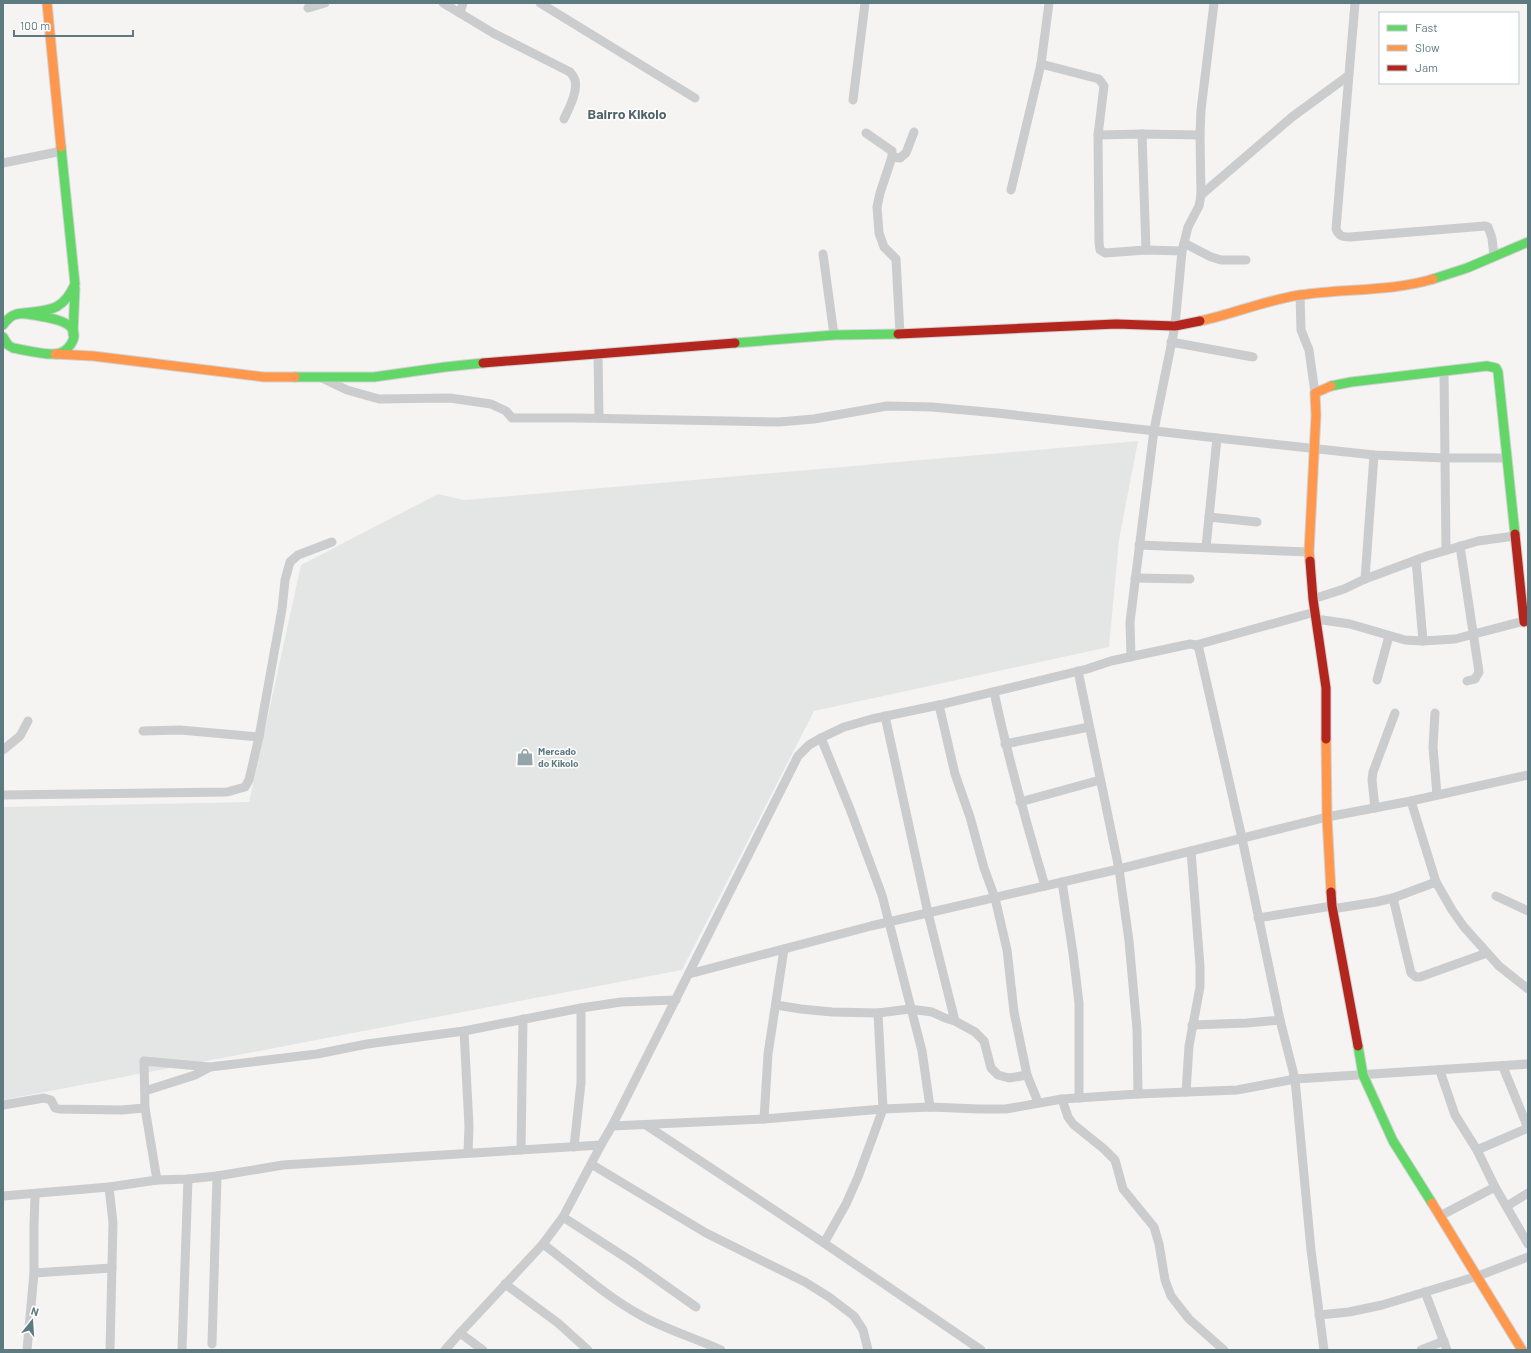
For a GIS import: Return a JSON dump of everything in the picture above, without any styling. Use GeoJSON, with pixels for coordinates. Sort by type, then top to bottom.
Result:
{"type":"FeatureCollection","features":[{"type":"Feature","properties":{"kind":"street"},"geometry":{"type":"LineString","coordinates":[[47,3],[75,284],[73,341],[70,347],[61,354],[55,354]]}},
{"type":"Feature","properties":{"kind":"street"},"geometry":{"type":"LineString","coordinates":[[308,8],[325,3]]}},
{"type":"Feature","properties":{"kind":"street"},"geometry":{"type":"LineString","coordinates":[[443,3],[493,33],[570,72],[575,79],[576,86],[573,99],[564,119]]}},
{"type":"Feature","properties":{"kind":"street"},"geometry":{"type":"LineString","coordinates":[[460,13],[464,3]]}},
{"type":"Feature","properties":{"kind":"street"},"geometry":{"type":"LineString","coordinates":[[540,3],[695,98]]}},
{"type":"Feature","properties":{"kind":"street"},"geometry":{"type":"LineString","coordinates":[[853,100],[865,3]]}},
{"type":"Feature","properties":{"kind":"street"},"geometry":{"type":"LineString","coordinates":[[1010,190],[1041,64],[1049,3]]}},
{"type":"Feature","properties":{"kind":"street"},"geometry":{"type":"LineString","coordinates":[[1131,657],[1130,622],[1154,430],[1175,326],[1183,247],[1188,227],[1199,206],[1201,195],[1201,110],[1214,3]]}},
{"type":"Feature","properties":{"kind":"street"},"geometry":{"type":"LineString","coordinates":[[1355,3],[1336,229],[1338,234],[1343,237],[1350,237],[1485,226],[1488,227],[1490,232],[1494,256]]}},
{"type":"Feature","properties":{"kind":"street"},"geometry":{"type":"LineString","coordinates":[[1041,64],[1099,79],[1102,81],[1104,86],[1098,135],[1100,250],[1106,253],[1183,247],[1221,260],[1246,260]]}},
{"type":"Feature","properties":{"kind":"street"},"geometry":{"type":"LineString","coordinates":[[1201,195],[1292,117],[1348,76]]}},
{"type":"Feature","properties":{"kind":"street"},"geometry":{"type":"LineString","coordinates":[[892,157],[900,158],[906,153],[914,132]]}},
{"type":"Feature","properties":{"kind":"street"},"geometry":{"type":"LineString","coordinates":[[866,133],[892,151],[892,157],[877,207],[879,233],[884,247],[896,259],[900,334]]}},
{"type":"Feature","properties":{"kind":"street"},"geometry":{"type":"LineString","coordinates":[[1142,134],[1146,250]]}},
{"type":"Feature","properties":{"kind":"street"},"geometry":{"type":"LineString","coordinates":[[1098,135],[1200,135]]}},
{"type":"Feature","properties":{"kind":"street"},"geometry":{"type":"LineString","coordinates":[[3,163],[62,151]]}},
{"type":"Feature","properties":{"kind":"street"},"geometry":{"type":"LineString","coordinates":[[5,341],[13,348],[55,354],[93,356],[264,377],[374,377],[457,366],[598,353],[834,335],[900,334],[1116,324],[1175,326],[1300,295],[1418,283],[1467,268],[1528,242]]}},
{"type":"Feature","properties":{"kind":"street"},"geometry":{"type":"LineString","coordinates":[[823,254],[834,335]]}},
{"type":"Feature","properties":{"kind":"street"},"geometry":{"type":"LineString","coordinates":[[3,325],[11,316],[26,312],[45,312],[53,309],[67,300],[75,284]]}},
{"type":"Feature","properties":{"kind":"street"},"geometry":{"type":"LineString","coordinates":[[1300,295],[1301,330],[1309,350],[1315,393],[1309,552],[1313,599],[1326,688],[1327,817],[1332,907],[1363,1075],[1393,1141],[1478,1276],[1522,1350]]}},
{"type":"Feature","properties":{"kind":"street"},"geometry":{"type":"LineString","coordinates":[[11,316],[59,319],[64,321],[72,330],[75,342],[79,348],[85,354],[93,356]]}},
{"type":"Feature","properties":{"kind":"street"},"geometry":{"type":"LineString","coordinates":[[1171,342],[1252,357]]}},
{"type":"Feature","properties":{"kind":"street"},"geometry":{"type":"LineString","coordinates":[[598,353],[599,418]]}},
{"type":"Feature","properties":{"kind":"street"},"geometry":{"type":"LineString","coordinates":[[445,1350],[543,1244],[563,1217],[612,1126],[798,756],[808,745],[844,727],[885,716],[994,692],[1131,657],[1190,644],[1196,645],[1315,615],[1405,640],[1424,641],[1444,640],[1474,635],[1526,621],[1515,536],[1498,372],[1496,368],[1487,366],[1351,382],[1328,387],[1315,393]]}},
{"type":"Feature","properties":{"kind":"street"},"geometry":{"type":"LineString","coordinates":[[1444,371],[1446,550]]}},
{"type":"Feature","properties":{"kind":"street"},"geometry":{"type":"LineString","coordinates":[[321,377],[347,390],[379,400],[437,397],[458,398],[491,404],[506,411],[512,418],[599,418],[779,422],[814,419],[887,406],[924,407],[997,413],[1374,455],[1445,458],[1507,458]]}},
{"type":"Feature","properties":{"kind":"street"},"geometry":{"type":"LineString","coordinates":[[1206,547],[1217,438]]}},
{"type":"Feature","properties":{"kind":"street"},"geometry":{"type":"LineString","coordinates":[[1365,579],[1374,455]]}},
{"type":"Feature","properties":{"kind":"street"},"geometry":{"type":"LineString","coordinates":[[1209,516],[1257,522]]}},
{"type":"Feature","properties":{"kind":"street"},"geometry":{"type":"LineString","coordinates":[[1313,599],[1344,589],[1365,579],[1446,550],[1478,541],[1515,536]]}},
{"type":"Feature","properties":{"kind":"street"},"geometry":{"type":"LineString","coordinates":[[3,795],[233,791],[245,787],[249,780],[259,737],[282,608],[285,580],[290,562],[298,555],[332,542]]}},
{"type":"Feature","properties":{"kind":"street"},"geometry":{"type":"LineString","coordinates":[[1139,545],[1309,552]]}},
{"type":"Feature","properties":{"kind":"street"},"geometry":{"type":"LineString","coordinates":[[1460,546],[1479,672],[1475,679],[1467,681]]}},
{"type":"Feature","properties":{"kind":"street"},"geometry":{"type":"LineString","coordinates":[[1416,560],[1424,641]]}},
{"type":"Feature","properties":{"kind":"street"},"geometry":{"type":"LineString","coordinates":[[1135,578],[1190,579]]}},
{"type":"Feature","properties":{"kind":"street"},"geometry":{"type":"LineString","coordinates":[[1377,680],[1390,636]]}},
{"type":"Feature","properties":{"kind":"street"},"geometry":{"type":"LineString","coordinates":[[1196,645],[1199,649],[1242,838],[1280,1020],[1295,1079],[1303,1170],[1324,1350]]}},
{"type":"Feature","properties":{"kind":"street"},"geometry":{"type":"LineString","coordinates":[[1078,671],[1119,869],[1129,941],[1136,1022],[1138,1094]]}},
{"type":"Feature","properties":{"kind":"street"},"geometry":{"type":"LineString","coordinates":[[994,692],[1005,744],[1020,802],[1045,886]]}},
{"type":"Feature","properties":{"kind":"street"},"geometry":{"type":"LineString","coordinates":[[939,705],[955,774],[970,817],[984,868],[995,898],[1007,950],[1014,1012],[1027,1075],[1038,1102]]}},
{"type":"Feature","properties":{"kind":"street"},"geometry":{"type":"LineString","coordinates":[[1375,808],[1372,780],[1373,772],[1395,713]]}},
{"type":"Feature","properties":{"kind":"street"},"geometry":{"type":"LineString","coordinates":[[1435,713],[1433,747],[1437,795]]}},
{"type":"Feature","properties":{"kind":"street"},"geometry":{"type":"LineString","coordinates":[[885,716],[928,913],[955,1022]]}},
{"type":"Feature","properties":{"kind":"street"},"geometry":{"type":"LineString","coordinates":[[3,750],[20,736],[28,721]]}},
{"type":"Feature","properties":{"kind":"street"},"geometry":{"type":"LineString","coordinates":[[1005,744],[1089,727]]}},
{"type":"Feature","properties":{"kind":"street"},"geometry":{"type":"LineString","coordinates":[[143,731],[180,730],[259,737]]}},
{"type":"Feature","properties":{"kind":"street"},"geometry":{"type":"LineString","coordinates":[[821,738],[869,858],[882,895],[922,1051],[930,1107]]}},
{"type":"Feature","properties":{"kind":"street"},"geometry":{"type":"LineString","coordinates":[[689,974],[888,922],[1119,869],[1327,817],[1411,801],[1528,775]]}},
{"type":"Feature","properties":{"kind":"street"},"geometry":{"type":"LineString","coordinates":[[1020,802],[1100,780]]}},
{"type":"Feature","properties":{"kind":"street"},"geometry":{"type":"LineString","coordinates":[[1411,801],[1436,882],[1452,910],[1464,927],[1499,966],[1528,989]]}},
{"type":"Feature","properties":{"kind":"street"},"geometry":{"type":"LineString","coordinates":[[1186,1092],[1189,1046],[1192,1025],[1199,997],[1200,978],[1191,851]]}},
{"type":"Feature","properties":{"kind":"street"},"geometry":{"type":"LineString","coordinates":[[1062,882],[1078,995],[1079,1098]]}},
{"type":"Feature","properties":{"kind":"street"},"geometry":{"type":"LineString","coordinates":[[1258,918],[1376,902],[1393,898],[1436,882]]}},
{"type":"Feature","properties":{"kind":"street"},"geometry":{"type":"LineString","coordinates":[[1496,896],[1528,911]]}},
{"type":"Feature","properties":{"kind":"street"},"geometry":{"type":"LineString","coordinates":[[1393,898],[1411,973],[1416,976],[1420,977],[1487,953]]}},
{"type":"Feature","properties":{"kind":"street"},"geometry":{"type":"LineString","coordinates":[[764,1118],[768,1054],[784,949]]}},
{"type":"Feature","properties":{"kind":"street"},"geometry":{"type":"LineString","coordinates":[[157,1180],[145,1108],[144,1061],[210,1066],[317,1054],[367,1044],[464,1031],[581,1008],[621,1002],[676,1000]]}},
{"type":"Feature","properties":{"kind":"street"},"geometry":{"type":"LineString","coordinates":[[776,1005],[820,1012],[878,1012],[910,1009],[932,1012],[975,1032],[984,1041],[992,1068],[998,1075],[1009,1078],[1027,1075]]}},
{"type":"Feature","properties":{"kind":"street"},"geometry":{"type":"LineString","coordinates":[[574,1147],[581,1083],[581,1008]]}},
{"type":"Feature","properties":{"kind":"street"},"geometry":{"type":"LineString","coordinates":[[824,1243],[846,1204],[858,1177],[883,1109],[878,1012]]}},
{"type":"Feature","properties":{"kind":"street"},"geometry":{"type":"LineString","coordinates":[[521,1150],[523,1019]]}},
{"type":"Feature","properties":{"kind":"street"},"geometry":{"type":"LineString","coordinates":[[1192,1025],[1280,1020]]}},
{"type":"Feature","properties":{"kind":"street"},"geometry":{"type":"LineString","coordinates":[[464,1031],[469,1126],[468,1154]]}},
{"type":"Feature","properties":{"kind":"street"},"geometry":{"type":"LineString","coordinates":[[612,1126],[764,1118],[883,1109],[930,1107],[1006,1109],[1038,1102],[1062,1099],[1237,1090],[1295,1079],[1503,1067],[1528,1064]]}},
{"type":"Feature","properties":{"kind":"street"},"geometry":{"type":"LineString","coordinates":[[145,1091],[195,1075],[210,1066]]}},
{"type":"Feature","properties":{"kind":"street"},"geometry":{"type":"LineString","coordinates":[[1477,1150],[1528,1128],[1503,1067]]}},
{"type":"Feature","properties":{"kind":"street"},"geometry":{"type":"LineString","coordinates":[[1440,1071],[1455,1115],[1477,1150],[1495,1187],[1528,1244]]}},
{"type":"Feature","properties":{"kind":"street"},"geometry":{"type":"LineString","coordinates":[[3,1105],[44,1098],[50,1100],[55,1108],[59,1109],[122,1110],[145,1108]]}},
{"type":"Feature","properties":{"kind":"street"},"geometry":{"type":"LineString","coordinates":[[1062,1099],[1068,1117],[1073,1124],[1115,1160],[1123,1189],[1154,1227],[1159,1244],[1165,1280],[1172,1296],[1189,1319],[1224,1350]]}},
{"type":"Feature","properties":{"kind":"street"},"geometry":{"type":"LineString","coordinates":[[646,1125],[824,1243],[981,1350]]}},
{"type":"Feature","properties":{"kind":"street"},"geometry":{"type":"LineString","coordinates":[[3,1196],[110,1187],[157,1180],[217,1176],[283,1165],[574,1147],[601,1144]]}},
{"type":"Feature","properties":{"kind":"street"},"geometry":{"type":"LineString","coordinates":[[591,1164],[706,1233],[804,1282],[828,1297],[854,1316],[863,1330],[868,1350]]}},
{"type":"Feature","properties":{"kind":"street"},"geometry":{"type":"LineString","coordinates":[[212,1344],[217,1176]]}},
{"type":"Feature","properties":{"kind":"street"},"geometry":{"type":"LineString","coordinates":[[182,1350],[188,1179]]}},
{"type":"Feature","properties":{"kind":"street"},"geometry":{"type":"LineString","coordinates":[[110,1187],[113,1223],[110,1350]]}},
{"type":"Feature","properties":{"kind":"street"},"geometry":{"type":"LineString","coordinates":[[1440,1216],[1495,1187]]}},
{"type":"Feature","properties":{"kind":"street"},"geometry":{"type":"LineString","coordinates":[[1507,1206],[1528,1193]]}},
{"type":"Feature","properties":{"kind":"street"},"geometry":{"type":"LineString","coordinates":[[28,1350],[34,1273],[35,1194]]}},
{"type":"Feature","properties":{"kind":"street"},"geometry":{"type":"LineString","coordinates":[[563,1217],[631,1261],[696,1306]]}},
{"type":"Feature","properties":{"kind":"street"},"geometry":{"type":"LineString","coordinates":[[543,1244],[618,1301],[641,1316],[674,1332],[720,1350]]}},
{"type":"Feature","properties":{"kind":"street"},"geometry":{"type":"LineString","coordinates":[[1319,1314],[1367,1309],[1478,1276],[1528,1258]]}},
{"type":"Feature","properties":{"kind":"street"},"geometry":{"type":"LineString","coordinates":[[34,1273],[112,1268]]}},
{"type":"Feature","properties":{"kind":"street"},"geometry":{"type":"LineString","coordinates":[[505,1284],[558,1323],[588,1350]]}},
{"type":"Feature","properties":{"kind":"street"},"geometry":{"type":"LineString","coordinates":[[1426,1292],[1447,1350]]}},
{"type":"Feature","properties":{"kind":"street"},"geometry":{"type":"LineString","coordinates":[[460,1333],[483,1350]]}},
{"type":"Feature","properties":{"kind":"street"},"geometry":{"type":"LineString","coordinates":[[1421,1350],[1444,1341]]}},
{"type":"Feature","properties":{"kind":"shaded area","name":"Mercado do Kikolo"},"geometry":{"type":"Polygon","coordinates":[[[1138,441],[1119,540],[1109,647],[814,711],[682,970],[3,1100],[3,807],[249,802],[301,565],[438,494],[464,500],[1138,441]]]}},
{"type":"Feature","properties":{"kind":"traffic: fast"},"geometry":{"type":"LineString","coordinates":[[17,314],[52,309],[58,306],[70,294],[75,284],[61,147]]}},
{"type":"Feature","properties":{"kind":"traffic: fast"},"geometry":{"type":"LineString","coordinates":[[1433,279],[1467,268],[1528,242]]}},
{"type":"Feature","properties":{"kind":"traffic: fast"},"geometry":{"type":"LineString","coordinates":[[73,334],[75,288]]}},
{"type":"Feature","properties":{"kind":"traffic: fast"},"geometry":{"type":"LineString","coordinates":[[3,325],[9,318],[17,314],[45,317],[58,320],[70,326],[74,337],[67,349],[56,354],[13,348],[8,345],[3,337]]}},
{"type":"Feature","properties":{"kind":"traffic: fast"},"geometry":{"type":"LineString","coordinates":[[735,343],[834,335],[898,334]]}},
{"type":"Feature","properties":{"kind":"traffic: fast"},"geometry":{"type":"LineString","coordinates":[[295,377],[374,377],[483,363]]}},
{"type":"Feature","properties":{"kind":"traffic: fast"},"geometry":{"type":"LineString","coordinates":[[1331,386],[1351,382],[1487,366],[1496,368],[1498,372],[1515,534]]}},
{"type":"Feature","properties":{"kind":"traffic: fast"},"geometry":{"type":"LineString","coordinates":[[1358,1046],[1363,1075],[1393,1141],[1432,1203]]}},
{"type":"Feature","properties":{"kind":"traffic: slow"},"geometry":{"type":"LineString","coordinates":[[47,3],[61,147]]}},
{"type":"Feature","properties":{"kind":"traffic: slow"},"geometry":{"type":"LineString","coordinates":[[1200,321],[1287,297],[1317,293],[1384,288],[1433,279]]}},
{"type":"Feature","properties":{"kind":"traffic: slow"},"geometry":{"type":"LineString","coordinates":[[55,354],[93,356],[264,377],[295,377]]}},
{"type":"Feature","properties":{"kind":"traffic: slow"},"geometry":{"type":"LineString","coordinates":[[1310,561],[1309,552],[1316,415],[1315,393],[1331,386]]}},
{"type":"Feature","properties":{"kind":"traffic: slow"},"geometry":{"type":"LineString","coordinates":[[1326,739],[1327,817],[1331,892]]}},
{"type":"Feature","properties":{"kind":"traffic: slow"},"geometry":{"type":"LineString","coordinates":[[1432,1203],[1522,1350]]}},
{"type":"Feature","properties":{"kind":"traffic: jam"},"geometry":{"type":"LineString","coordinates":[[898,334],[1116,324],[1175,326],[1200,321]]}},
{"type":"Feature","properties":{"kind":"traffic: jam"},"geometry":{"type":"LineString","coordinates":[[483,363],[735,343]]}},
{"type":"Feature","properties":{"kind":"traffic: jam"},"geometry":{"type":"LineString","coordinates":[[1515,534],[1524,622]]}},
{"type":"Feature","properties":{"kind":"traffic: jam"},"geometry":{"type":"LineString","coordinates":[[1310,561],[1313,599],[1326,688],[1326,739]]}},
{"type":"Feature","properties":{"kind":"traffic: jam"},"geometry":{"type":"LineString","coordinates":[[1331,892],[1332,906],[1358,1046]]}},
{"type":"Feature","properties":{"kind":"place","name":"Mercado do Kikolo"},"geometry":{"type":"Point","coordinates":[525,757]}},
{"type":"Feature","properties":{"kind":"district","name":"Bairro Kikolo"},"geometry":{"type":"Point","coordinates":[627,113]}}]}
